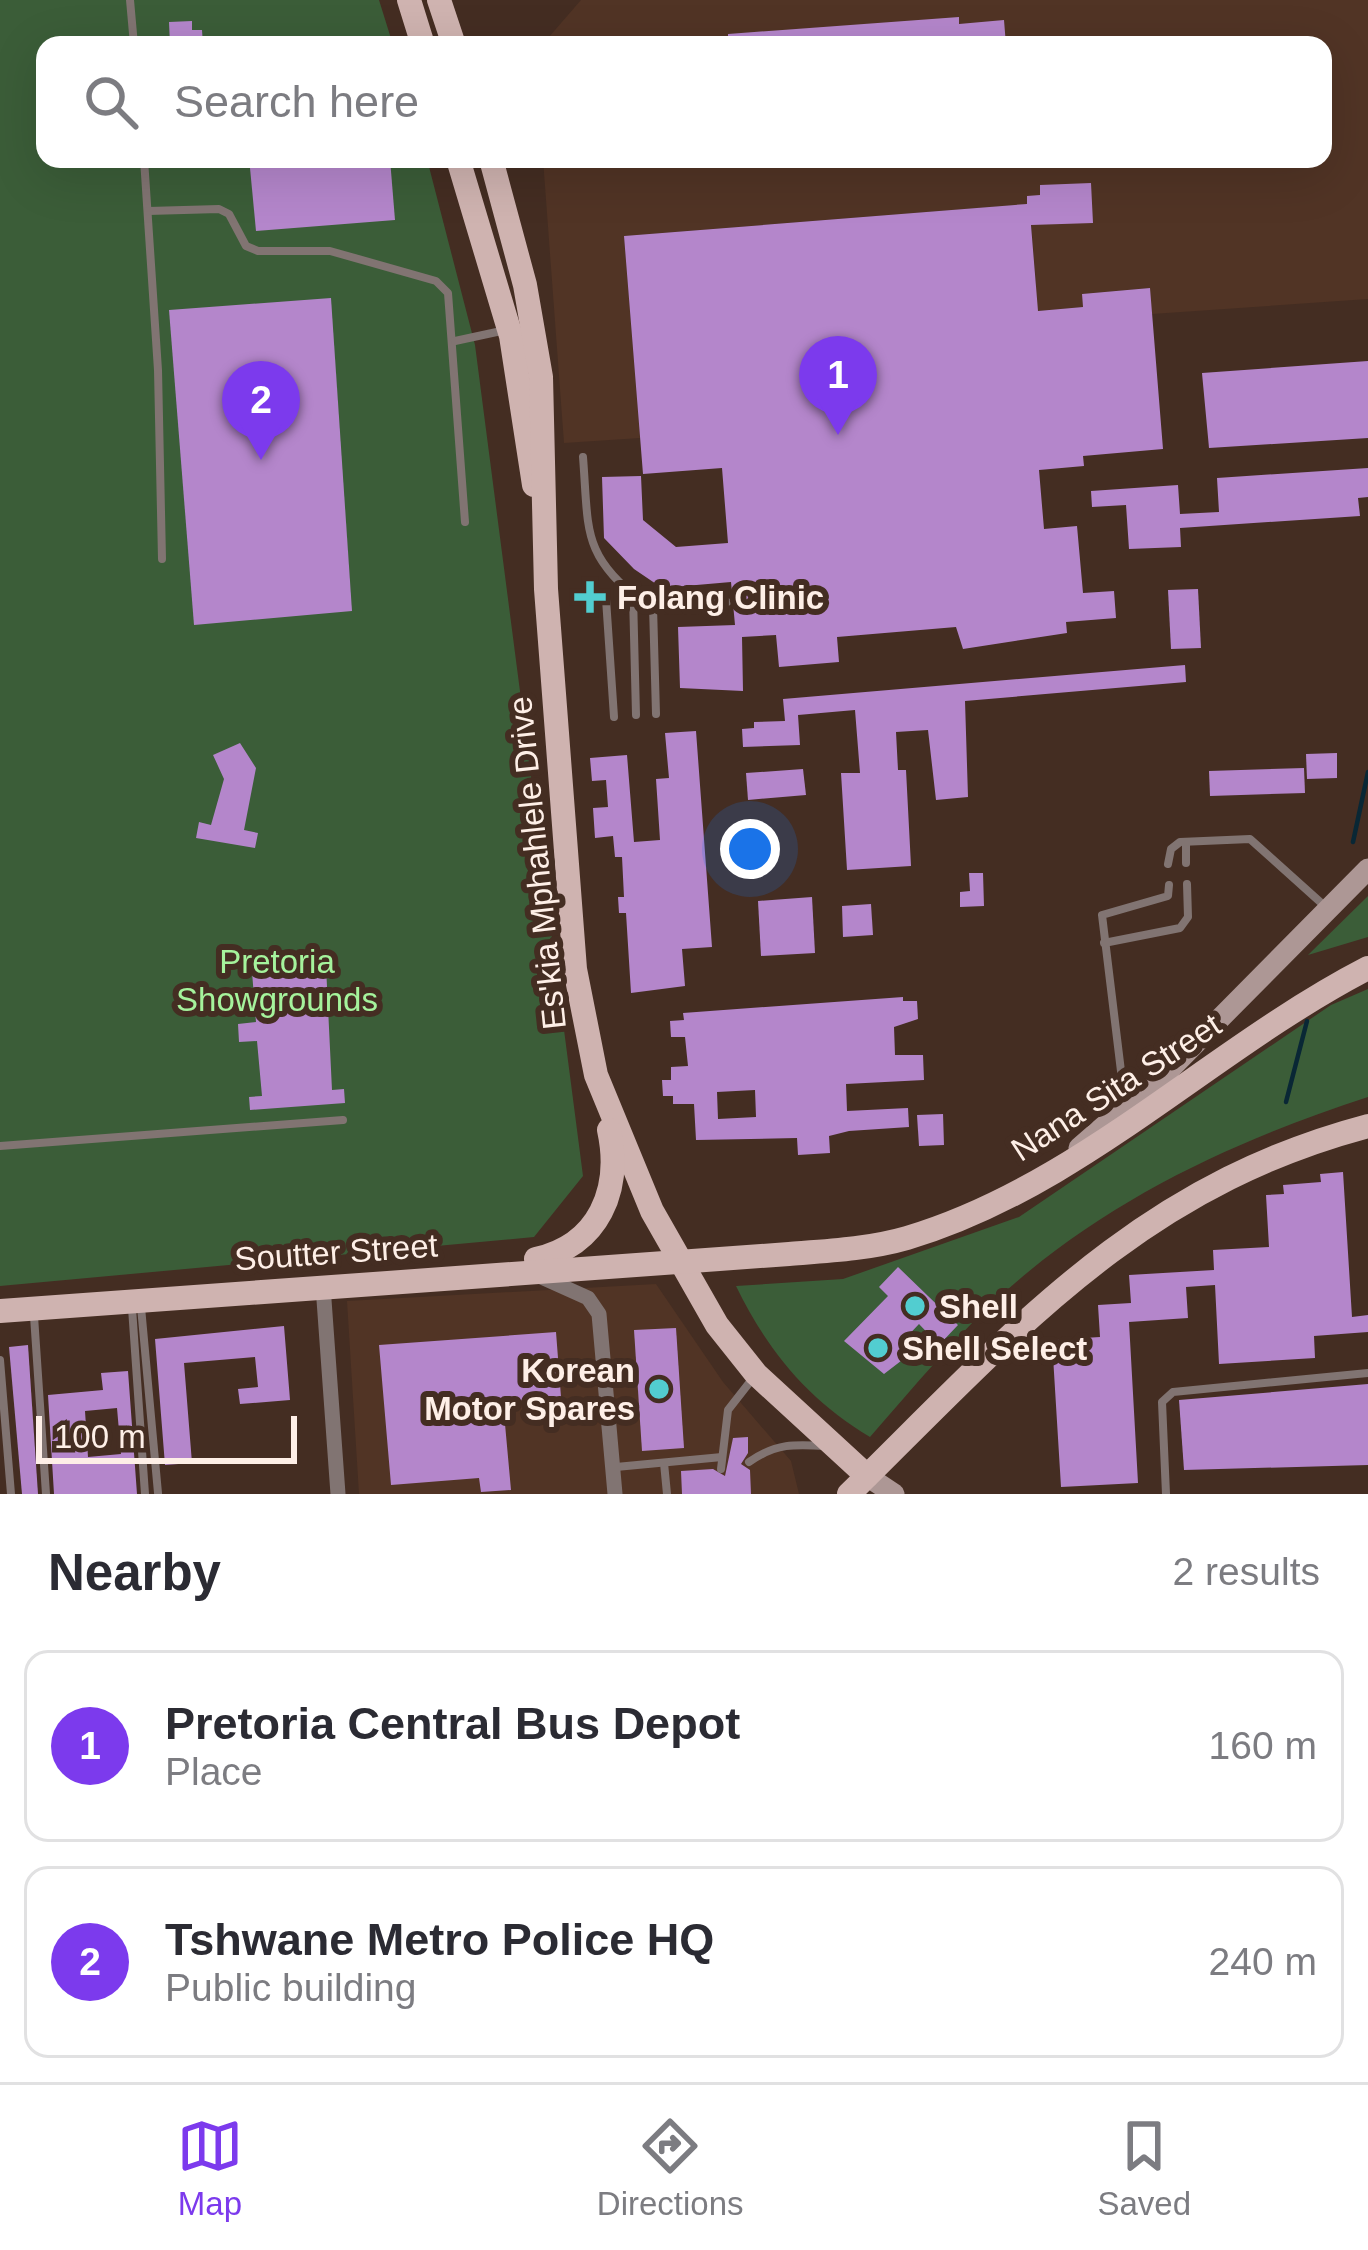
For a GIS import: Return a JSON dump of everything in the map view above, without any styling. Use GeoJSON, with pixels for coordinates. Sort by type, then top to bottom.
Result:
{"type":"FeatureCollection","features":[{"type":"Feature","properties":{"kind":"main road"},"geometry":{"type":"LineString","coordinates":[[409,0],[420,36]]}},
{"type":"Feature","properties":{"kind":"main road"},"geometry":{"type":"LineString","coordinates":[[461,168],[509,329],[546,589]]}},
{"type":"Feature","properties":{"kind":"main road","name":"Es'kia Mphahlele Drive"},"geometry":{"type":"LineString","coordinates":[[492,168],[525,285],[541,377],[546,589],[574,969],[596,1075],[677,1258],[717,1324],[756,1374],[832,1447],[858,1485]]}},
{"type":"Feature","properties":{"kind":"main road","name":"Nana Sita Street"},"geometry":{"type":"LineString","coordinates":[[677,1258],[789,1255],[904,1238],[1048,1176],[1222,1056],[1368,968]]}},
{"type":"Feature","properties":{"kind":"main road"},"geometry":{"type":"LineString","coordinates":[[459,1276],[558,1254],[597,1222],[612,1186],[613,1161],[596,1075]]}},
{"type":"Feature","properties":{"kind":"main road"},"geometry":{"type":"LineString","coordinates":[[858,1485],[1042,1305],[1117,1244],[1180,1201],[1234,1173],[1301,1145],[1368,1126]]}},
{"type":"Feature","properties":{"kind":"main road","name":"Soutter Street"},"geometry":{"type":"LineString","coordinates":[[0,1311],[677,1258]]}},
{"type":"Feature","properties":{"kind":"street"},"geometry":{"type":"LineString","coordinates":[[1048,1176],[1171,1068],[1368,869]]}},
{"type":"Feature","properties":{"kind":"street"},"geometry":{"type":"LineString","coordinates":[[525,1270],[588,1298],[599,1314],[615,1494]]}},
{"type":"Feature","properties":{"kind":"street"},"geometry":{"type":"LineString","coordinates":[[323,1286],[338,1494]]}},
{"type":"Feature","properties":{"kind":"street"},"geometry":{"type":"LineString","coordinates":[[858,1485],[894,1494]]}},
{"type":"Feature","properties":{"kind":"lane"},"geometry":{"type":"LineString","coordinates":[[130,0],[133,36]]}},
{"type":"Feature","properties":{"kind":"lane"},"geometry":{"type":"LineString","coordinates":[[144,168],[162,559]]}},
{"type":"Feature","properties":{"kind":"lane"},"geometry":{"type":"LineString","coordinates":[[148,211],[219,209],[229,214],[246,246],[258,251],[330,251],[436,281],[448,293],[455,341],[465,522]]}},
{"type":"Feature","properties":{"kind":"lane"},"geometry":{"type":"LineString","coordinates":[[455,341],[509,329]]}},
{"type":"Feature","properties":{"kind":"lane"},"geometry":{"type":"LineString","coordinates":[[583,457],[595,554],[633,595],[653,606],[727,602]]}},
{"type":"Feature","properties":{"kind":"lane"},"geometry":{"type":"LineString","coordinates":[[633,595],[636,716]]}},
{"type":"Feature","properties":{"kind":"lane"},"geometry":{"type":"LineString","coordinates":[[606,599],[614,717]]}},
{"type":"Feature","properties":{"kind":"lane"},"geometry":{"type":"LineString","coordinates":[[653,606],[656,714]]}},
{"type":"Feature","properties":{"kind":"lane"},"geometry":{"type":"LineString","coordinates":[[1168,864],[1171,849],[1186,842],[1240,837],[1261,843],[1328,909]]}},
{"type":"Feature","properties":{"kind":"lane"},"geometry":{"type":"LineString","coordinates":[[1186,842],[1186,863]]}},
{"type":"Feature","properties":{"kind":"lane"},"geometry":{"type":"LineString","coordinates":[[1104,943],[1180,928],[1188,917],[1187,884]]}},
{"type":"Feature","properties":{"kind":"lane"},"geometry":{"type":"LineString","coordinates":[[1126,1105],[1104,943],[1104,911],[1168,896],[1169,885]]}},
{"type":"Feature","properties":{"kind":"lane"},"geometry":{"type":"LineString","coordinates":[[0,1146],[343,1120]]}},
{"type":"Feature","properties":{"kind":"lane"},"geometry":{"type":"LineString","coordinates":[[1368,1126],[1368,1137]]}},
{"type":"Feature","properties":{"kind":"lane"},"geometry":{"type":"LineString","coordinates":[[136,1300],[158,1493]]}},
{"type":"Feature","properties":{"kind":"lane"},"geometry":{"type":"LineString","coordinates":[[136,1300],[145,1494]]}},
{"type":"Feature","properties":{"kind":"lane"},"geometry":{"type":"LineString","coordinates":[[33,1308],[46,1494]]}},
{"type":"Feature","properties":{"kind":"lane"},"geometry":{"type":"LineString","coordinates":[[0,1360],[11,1494]]}},
{"type":"Feature","properties":{"kind":"lane"},"geometry":{"type":"LineString","coordinates":[[1166,1494],[1162,1402],[1173,1392],[1368,1372]]}},
{"type":"Feature","properties":{"kind":"lane"},"geometry":{"type":"LineString","coordinates":[[721,1469],[728,1410],[756,1374]]}},
{"type":"Feature","properties":{"kind":"lane"},"geometry":{"type":"LineString","coordinates":[[749,1462],[769,1448],[832,1447]]}},
{"type":"Feature","properties":{"kind":"lane"},"geometry":{"type":"LineString","coordinates":[[613,1468],[722,1457]]}},
{"type":"Feature","properties":{"kind":"lane"},"geometry":{"type":"LineString","coordinates":[[664,1463],[667,1494]]}},
{"type":"Feature","properties":{"kind":"shaded area"},"geometry":{"type":"Polygon","coordinates":[[[581,0],[1368,0],[1368,299],[1152,314],[1149,288],[1082,294],[1083,307],[1026,312],[1036,284],[1031,221],[1017,205],[624,236],[640,438],[564,443],[544,168],[1332,168],[1332,36],[550,36],[581,0]]]}},
{"type":"Feature","properties":{"kind":"shaded area"},"geometry":{"type":"Polygon","coordinates":[[[656,1284],[723,1382],[791,1461],[799,1494],[359,1494],[347,1301],[656,1284]]]}},
{"type":"Feature","properties":{"kind":"green space","name":"Pretoria Showgrounds"},"geometry":{"type":"Polygon","coordinates":[[[0,0],[379,0],[390,36],[36,36],[36,168],[429,168],[475,345],[583,1176],[534,1237],[0,1286],[0,0]]]}},
{"type":"Feature","properties":{"kind":"green space"},"geometry":{"type":"Polygon","coordinates":[[[1368,896],[1368,937],[1308,955],[1368,896]]]}},
{"type":"Feature","properties":{"kind":"green space"},"geometry":{"type":"Polygon","coordinates":[[[1368,989],[1368,1097],[1223,1152],[1089,1227],[989,1307],[870,1437],[827,1407],[791,1372],[736,1286],[843,1279],[1019,1217],[1331,1005],[1368,989]]]}},
{"type":"Feature","properties":{"kind":"building"},"geometry":{"type":"Polygon","coordinates":[[[959,17],[959,24],[1004,20],[1005,36],[728,36],[959,17]]]}},
{"type":"Feature","properties":{"kind":"building"},"geometry":{"type":"Polygon","coordinates":[[[192,21],[192,30],[202,30],[202,36],[170,36],[169,22],[192,21]]]}},
{"type":"Feature","properties":{"kind":"building"},"geometry":{"type":"Polygon","coordinates":[[[250,168],[391,168],[395,220],[256,231],[250,168]]]}},
{"type":"Feature","properties":{"kind":"building"},"geometry":{"type":"Polygon","coordinates":[[[1091,183],[1093,223],[1031,225],[1038,311],[1083,307],[1082,294],[1150,288],[1163,449],[1083,456],[1084,466],[1039,470],[1044,529],[1077,526],[1083,593],[1114,591],[1116,618],[1066,622],[1067,633],[963,649],[956,627],[837,637],[839,662],[779,667],[776,635],[742,637],[743,691],[680,688],[678,627],[735,625],[731,582],[662,588],[634,569],[604,538],[602,477],[641,476],[643,520],[676,547],[728,543],[722,468],[643,474],[624,236],[1027,204],[1027,196],[1040,195],[1040,185],[1091,183]]]}},
{"type":"Feature","properties":{"kind":"building"},"geometry":{"type":"Polygon","coordinates":[[[331,298],[352,611],[194,625],[169,310],[331,298]]]}},
{"type":"Feature","properties":{"kind":"building"},"geometry":{"type":"Polygon","coordinates":[[[1368,361],[1368,438],[1209,448],[1202,373],[1368,361]]]}},
{"type":"Feature","properties":{"kind":"building"},"geometry":{"type":"Polygon","coordinates":[[[1368,468],[1368,497],[1358,498],[1360,516],[1180,528],[1181,547],[1129,549],[1126,505],[1092,507],[1091,491],[1178,485],[1180,514],[1219,512],[1217,478],[1368,468]]]}},
{"type":"Feature","properties":{"kind":"building"},"geometry":{"type":"Polygon","coordinates":[[[1198,589],[1201,648],[1171,649],[1168,590],[1198,589]]]}},
{"type":"Feature","properties":{"kind":"building"},"geometry":{"type":"Polygon","coordinates":[[[1185,665],[1186,682],[965,701],[968,797],[936,800],[928,730],[896,732],[898,770],[906,770],[911,866],[847,870],[841,773],[860,773],[855,710],[798,715],[800,745],[743,747],[742,729],[754,728],[754,722],[785,721],[783,699],[1185,665]]]}},
{"type":"Feature","properties":{"kind":"building"},"geometry":{"type":"Polygon","coordinates":[[[696,731],[712,947],[682,949],[685,986],[631,993],[626,913],[619,913],[618,897],[624,897],[622,857],[615,857],[613,836],[595,838],[593,808],[608,807],[606,780],[592,781],[590,758],[627,755],[634,842],[660,840],[656,779],[669,778],[665,733],[696,731]]]}},
{"type":"Feature","properties":{"kind":"building"},"geometry":{"type":"Polygon","coordinates":[[[240,743],[256,768],[244,830],[258,833],[255,848],[196,838],[199,822],[211,825],[224,779],[213,755],[240,743]]]}},
{"type":"Feature","properties":{"kind":"building"},"geometry":{"type":"Polygon","coordinates":[[[1337,753],[1337,778],[1307,779],[1306,754],[1337,753]]]}},
{"type":"Feature","properties":{"kind":"building"},"geometry":{"type":"Polygon","coordinates":[[[1304,768],[1305,793],[1210,796],[1209,771],[1304,768]]]}},
{"type":"Feature","properties":{"kind":"building"},"geometry":{"type":"Polygon","coordinates":[[[803,769],[806,795],[748,800],[746,773],[803,769]]]}},
{"type":"Feature","properties":{"kind":"building"},"geometry":{"type":"Polygon","coordinates":[[[969,873],[983,873],[984,906],[960,907],[960,892],[970,891],[969,873]]]}},
{"type":"Feature","properties":{"kind":"building"},"geometry":{"type":"Polygon","coordinates":[[[812,897],[815,953],[761,956],[758,901],[812,897]]]}},
{"type":"Feature","properties":{"kind":"building"},"geometry":{"type":"Polygon","coordinates":[[[871,904],[873,935],[843,937],[842,906],[871,904]]]}},
{"type":"Feature","properties":{"kind":"building"},"geometry":{"type":"Polygon","coordinates":[[[326,966],[332,1090],[344,1089],[345,1103],[250,1110],[249,1097],[262,1096],[257,1041],[239,1042],[238,1024],[256,1022],[252,972],[326,966]]]}},
{"type":"Feature","properties":{"kind":"building"},"geometry":{"type":"Polygon","coordinates":[[[903,997],[903,1001],[917,1001],[918,1019],[894,1027],[895,1055],[923,1055],[924,1080],[846,1084],[847,1111],[908,1108],[909,1127],[829,1136],[830,1153],[798,1155],[797,1138],[696,1140],[694,1104],[673,1104],[673,1096],[663,1096],[662,1080],[671,1080],[671,1067],[688,1066],[685,1037],[671,1037],[670,1021],[684,1020],[683,1013],[903,997]],[[755,1090],[717,1092],[718,1119],[756,1117],[755,1090]]]}},
{"type":"Feature","properties":{"kind":"building"},"geometry":{"type":"Polygon","coordinates":[[[943,1114],[944,1145],[919,1146],[917,1115],[943,1114]]]}},
{"type":"Feature","properties":{"kind":"building"},"geometry":{"type":"Polygon","coordinates":[[[1343,1172],[1352,1317],[1368,1315],[1368,1332],[1314,1336],[1315,1358],[1219,1364],[1215,1285],[1186,1287],[1188,1318],[1129,1322],[1138,1483],[1061,1487],[1052,1340],[1100,1337],[1098,1305],[1131,1303],[1129,1275],[1214,1270],[1213,1250],[1269,1247],[1266,1195],[1284,1194],[1283,1185],[1321,1182],[1320,1174],[1343,1172]]]}},
{"type":"Feature","properties":{"kind":"building"},"geometry":{"type":"Polygon","coordinates":[[[898,1267],[958,1325],[939,1345],[919,1324],[900,1344],[910,1354],[884,1374],[844,1341],[888,1296],[879,1287],[898,1267]]]}},
{"type":"Feature","properties":{"kind":"building"},"geometry":{"type":"Polygon","coordinates":[[[284,1326],[290,1400],[240,1404],[238,1389],[258,1387],[255,1357],[184,1363],[192,1463],[165,1465],[155,1339],[284,1326]]]}},
{"type":"Feature","properties":{"kind":"building","name":"Korean Motor Spares"},"geometry":{"type":"Polygon","coordinates":[[[676,1328],[684,1448],[642,1451],[634,1330],[676,1328]]]}},
{"type":"Feature","properties":{"kind":"building"},"geometry":{"type":"Polygon","coordinates":[[[556,1332],[561,1397],[503,1402],[511,1490],[481,1492],[479,1478],[391,1485],[379,1345],[556,1332]]]}},
{"type":"Feature","properties":{"kind":"building"},"geometry":{"type":"Polygon","coordinates":[[[28,1345],[38,1494],[22,1494],[9,1347],[28,1345]]]}},
{"type":"Feature","properties":{"kind":"building"},"geometry":{"type":"Polygon","coordinates":[[[128,1371],[137,1494],[54,1494],[48,1395],[103,1390],[101,1373],[128,1371]],[[117,1408],[85,1411],[88,1457],[121,1454],[117,1408]]]}},
{"type":"Feature","properties":{"kind":"building"},"geometry":{"type":"Polygon","coordinates":[[[1368,1384],[1368,1465],[1184,1470],[1179,1400],[1368,1384]]]}},
{"type":"Feature","properties":{"kind":"building"},"geometry":{"type":"Polygon","coordinates":[[[748,1437],[748,1453],[741,1464],[750,1470],[751,1494],[682,1494],[681,1471],[713,1469],[725,1476],[733,1438],[748,1437]]]}},
{"type":"Feature","properties":{"kind":"waterway"},"geometry":{"type":"LineString","coordinates":[[1353,842],[1368,772]]}},
{"type":"Feature","properties":{"kind":"waterway"},"geometry":{"type":"LineString","coordinates":[[1286,1102],[1307,1021]]}},
{"type":"Feature","properties":{"kind":"place","name":"Pretoria Central Bus Depot"},"geometry":{"type":"Point","coordinates":[838,435]}},
{"type":"Feature","properties":{"kind":"place","name":"Tshwane Metro Police HQ"},"geometry":{"type":"Point","coordinates":[261,460]}},
{"type":"Feature","properties":{"kind":"place","name":"Folang Clinic"},"geometry":{"type":"Point","coordinates":[590,597]}},
{"type":"Feature","properties":{"kind":"place","name":"Shell"},"geometry":{"type":"Point","coordinates":[915,1306]}},
{"type":"Feature","properties":{"kind":"place","name":"Shell Select"},"geometry":{"type":"Point","coordinates":[878,1348]}},
{"type":"Feature","properties":{"kind":"place","name":"Korean Motor Spares"},"geometry":{"type":"Point","coordinates":[659,1389]}}]}
